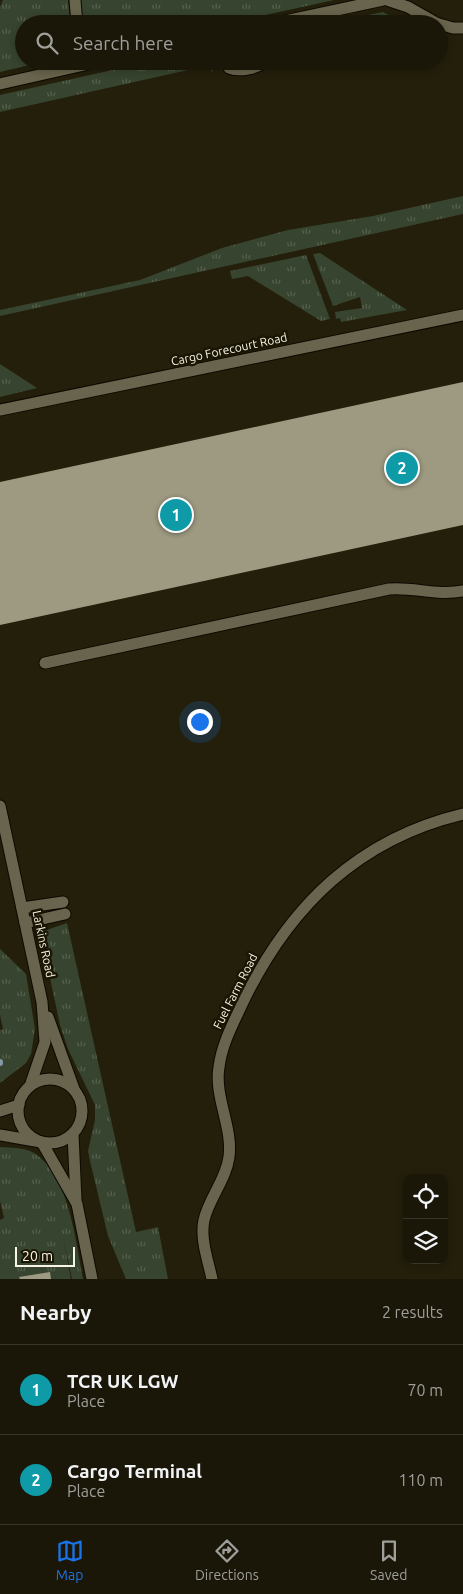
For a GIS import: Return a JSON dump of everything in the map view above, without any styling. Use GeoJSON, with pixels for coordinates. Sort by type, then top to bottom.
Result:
{"type":"FeatureCollection","features":[{"type":"Feature","properties":{"kind":"lane"},"geometry":{"type":"LineString","coordinates":[[75,0],[76,15]]}},
{"type":"Feature","properties":{"kind":"lane"},"geometry":{"type":"LineString","coordinates":[[313,15],[387,0],[399,3],[422,15]]}},
{"type":"Feature","properties":{"kind":"lane"},"geometry":{"type":"LineString","coordinates":[[448,27],[463,28]]}},
{"type":"Feature","properties":{"kind":"lane"},"geometry":{"type":"LineString","coordinates":[[0,84],[56,70]]}},
{"type":"Feature","properties":{"kind":"lane","name":"Cargo Forecourt Road"},"geometry":{"type":"LineString","coordinates":[[0,410],[463,315]]}},
{"type":"Feature","properties":{"kind":"lane"},"geometry":{"type":"LineString","coordinates":[[45,662],[389,589],[403,588],[439,594],[463,591]]}},
{"type":"Feature","properties":{"kind":"lane","name":"Larkins Road"},"geometry":{"type":"LineString","coordinates":[[0,806],[42,1002],[45,1042],[30,1086]]}},
{"type":"Feature","properties":{"kind":"lane","name":"Fuel Farm Road"},"geometry":{"type":"LineString","coordinates":[[212,1279],[203,1225],[222,1179],[230,1150],[220,1088],[219,1067],[227,1038],[253,983],[292,920],[316,893],[342,871],[404,835],[463,814]]}},
{"type":"Feature","properties":{"kind":"lane"},"geometry":{"type":"LineString","coordinates":[[22,908],[63,902]]}},
{"type":"Feature","properties":{"kind":"lane"},"geometry":{"type":"LineString","coordinates":[[25,923],[65,914]]}},
{"type":"Feature","properties":{"kind":"lane"},"geometry":{"type":"LineString","coordinates":[[0,1135],[41,1142],[52,1143],[62,1141],[73,1134],[82,1118],[83,1107],[42,1002]]}},
{"type":"Feature","properties":{"kind":"lane"},"geometry":{"type":"LineString","coordinates":[[75,1090],[67,1084],[48,1079],[30,1086],[21,1098],[19,1105],[20,1124],[26,1132],[41,1142],[77,1204]]}},
{"type":"Feature","properties":{"kind":"lane"},"geometry":{"type":"LineString","coordinates":[[0,1111],[19,1105]]}},
{"type":"Feature","properties":{"kind":"lane"},"geometry":{"type":"LineString","coordinates":[[73,1134],[77,1204],[92,1279]]}},
{"type":"Feature","properties":{"kind":"green space"},"geometry":{"type":"Polygon","coordinates":[[[3,0],[68,0],[69,15],[15,15],[15,68],[0,72],[0,7],[3,0]]]}},
{"type":"Feature","properties":{"kind":"green space"},"geometry":{"type":"Polygon","coordinates":[[[81,0],[334,0],[266,15],[82,15],[81,0]]]}},
{"type":"Feature","properties":{"kind":"green space"},"geometry":{"type":"Polygon","coordinates":[[[383,12],[389,15],[368,15],[383,12]]]}},
{"type":"Feature","properties":{"kind":"green space"},"geometry":{"type":"Polygon","coordinates":[[[112,70],[188,70],[0,112],[0,95],[112,70]]]}},
{"type":"Feature","properties":{"kind":"green space"},"geometry":{"type":"Polygon","coordinates":[[[463,196],[463,214],[0,316],[0,310],[140,280],[222,248],[288,230],[373,216],[463,196]]]}},
{"type":"Feature","properties":{"kind":"green space"},"geometry":{"type":"Polygon","coordinates":[[[320,253],[407,310],[341,322],[340,318],[336,319],[335,312],[362,308],[360,297],[333,306],[313,254],[320,253]]]}},
{"type":"Feature","properties":{"kind":"green space"},"geometry":{"type":"Polygon","coordinates":[[[306,255],[330,319],[321,321],[248,276],[232,279],[230,271],[306,255]]]}},
{"type":"Feature","properties":{"kind":"green space"},"geometry":{"type":"Polygon","coordinates":[[[0,364],[37,388],[0,397],[0,364]]]}},
{"type":"Feature","properties":{"kind":"green space"},"geometry":{"type":"Polygon","coordinates":[[[67,923],[136,1232],[158,1227],[168,1279],[126,1279],[108,1236],[88,1151],[95,1120],[95,1105],[68,1049],[60,1025],[43,945],[44,931],[67,923]]]}},
{"type":"Feature","properties":{"kind":"green space"},"geometry":{"type":"Polygon","coordinates":[[[0,949],[26,974],[35,1029],[31,1054],[26,1063],[0,1083],[0,1030],[3,1029],[0,1015],[0,949]]]}},
{"type":"Feature","properties":{"kind":"green space"},"geometry":{"type":"Polygon","coordinates":[[[0,1147],[22,1149],[34,1153],[46,1163],[55,1176],[69,1210],[83,1279],[72,1279],[63,1237],[71,1279],[0,1279],[0,1220],[4,1218],[0,1201],[0,1147]]]}},
{"type":"Feature","properties":{"kind":"building"},"geometry":{"type":"Polygon","coordinates":[[[463,382],[463,525],[0,625],[0,482],[463,382]]]}},
{"type":"Feature","properties":{"kind":"building"},"geometry":{"type":"Polygon","coordinates":[[[50,1272],[51,1279],[20,1279],[19,1277],[50,1272]]]}},
{"type":"Feature","properties":{"kind":"place","name":"Cargo Terminal"},"geometry":{"type":"Point","coordinates":[402,468]}},
{"type":"Feature","properties":{"kind":"place","name":"TCR UK LGW"},"geometry":{"type":"Point","coordinates":[176,515]}}]}
